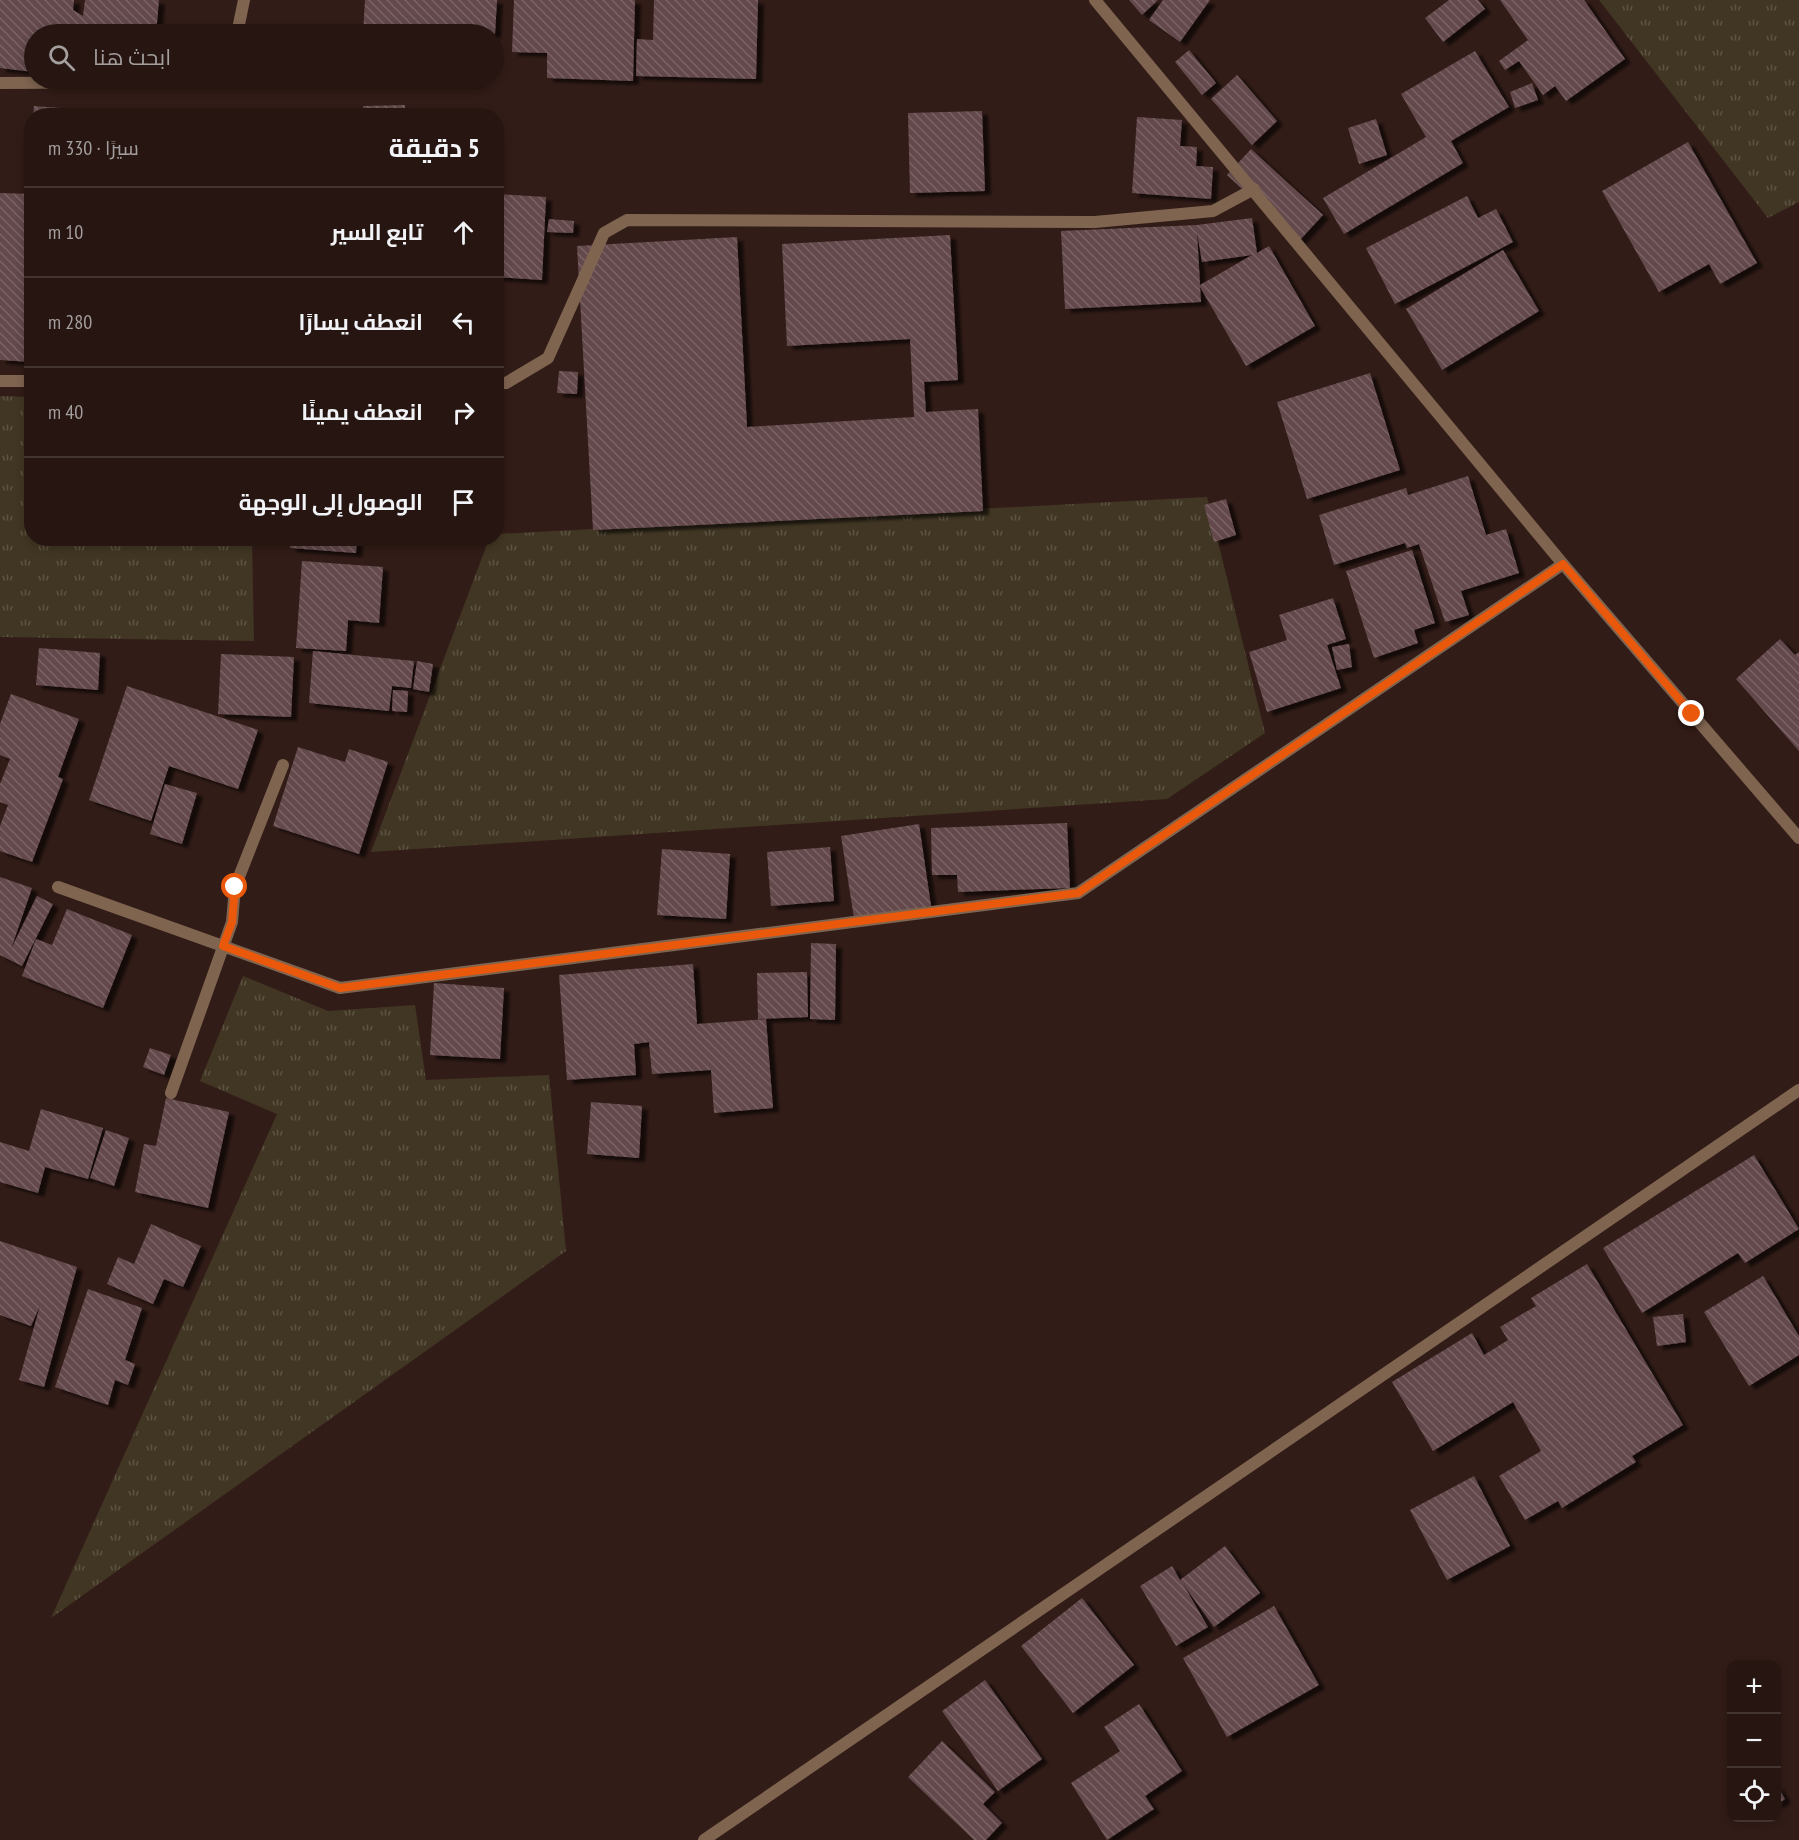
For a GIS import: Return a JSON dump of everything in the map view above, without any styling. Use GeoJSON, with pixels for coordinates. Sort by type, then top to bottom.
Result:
{"type":"FeatureCollection","features":[{"type":"Feature","properties":{"kind":"street"},"geometry":{"type":"LineString","coordinates":[[239,24],[244,0]]}},
{"type":"Feature","properties":{"kind":"street"},"geometry":{"type":"LineString","coordinates":[[1095,0],[1563,564],[1799,838]]}},
{"type":"Feature","properties":{"kind":"street"},"geometry":{"type":"LineString","coordinates":[[0,83],[24,83]]}},
{"type":"Feature","properties":{"kind":"street"},"geometry":{"type":"LineString","coordinates":[[504,383],[548,358],[604,233],[627,220],[1095,222],[1213,211],[1254,189]]}},
{"type":"Feature","properties":{"kind":"street"},"geometry":{"type":"LineString","coordinates":[[0,381],[24,381]]}},
{"type":"Feature","properties":{"kind":"street"},"geometry":{"type":"LineString","coordinates":[[58,887],[340,988],[1078,893],[1563,564]]}},
{"type":"Feature","properties":{"kind":"street"},"geometry":{"type":"LineString","coordinates":[[171,1093],[232,922],[235,887],[283,765]]}},
{"type":"Feature","properties":{"kind":"street"},"geometry":{"type":"LineString","coordinates":[[704,1840],[1799,1090]]}},
{"type":"Feature","properties":{"kind":"green space"},"geometry":{"type":"Polygon","coordinates":[[[1599,0],[1799,0],[1799,202],[1768,218],[1599,0]]]}},
{"type":"Feature","properties":{"kind":"green space"},"geometry":{"type":"Polygon","coordinates":[[[0,396],[24,397],[24,546],[252,546],[254,641],[0,637],[0,396]]]}},
{"type":"Feature","properties":{"kind":"green space"},"geometry":{"type":"Polygon","coordinates":[[[1207,497],[1265,733],[1167,799],[371,852],[486,546],[504,546],[504,534],[1207,497]]]}},
{"type":"Feature","properties":{"kind":"green space"},"geometry":{"type":"Polygon","coordinates":[[[243,976],[328,1011],[415,1005],[426,1080],[549,1075],[566,1251],[51,1618],[277,1114],[200,1081],[243,976]]]}},
{"type":"Feature","properties":{"kind":"building"},"geometry":{"type":"Polygon","coordinates":[[[0,0],[74,0],[73,10],[83,16],[85,0],[159,0],[157,24],[24,24],[24,71],[0,68],[0,0]]]}},
{"type":"Feature","properties":{"kind":"building"},"geometry":{"type":"Polygon","coordinates":[[[365,0],[497,0],[496,24],[364,24],[365,0]]]}},
{"type":"Feature","properties":{"kind":"building"},"geometry":{"type":"Polygon","coordinates":[[[514,0],[635,0],[633,81],[547,78],[547,53],[512,52],[514,0]]]}},
{"type":"Feature","properties":{"kind":"building"},"geometry":{"type":"Polygon","coordinates":[[[654,0],[758,0],[756,79],[636,76],[637,39],[653,40],[654,0]]]}},
{"type":"Feature","properties":{"kind":"building"},"geometry":{"type":"Polygon","coordinates":[[[1129,0],[1158,0],[1142,15],[1129,0]]]}},
{"type":"Feature","properties":{"kind":"building"},"geometry":{"type":"Polygon","coordinates":[[[1163,0],[1210,0],[1180,42],[1149,20],[1163,0]]]}},
{"type":"Feature","properties":{"kind":"building"},"geometry":{"type":"Polygon","coordinates":[[[1449,0],[1478,0],[1485,9],[1443,42],[1425,18],[1449,0]]]}},
{"type":"Feature","properties":{"kind":"building"},"geometry":{"type":"Polygon","coordinates":[[[1500,0],[1584,0],[1625,59],[1566,101],[1555,86],[1543,95],[1519,61],[1505,70],[1499,61],[1528,40],[1500,0]]]}},
{"type":"Feature","properties":{"kind":"building"},"geometry":{"type":"Polygon","coordinates":[[[1189,50],[1216,83],[1202,95],[1175,62],[1189,50]]]}},
{"type":"Feature","properties":{"kind":"building"},"geometry":{"type":"Polygon","coordinates":[[[1475,51],[1509,107],[1451,141],[1463,163],[1344,234],[1323,198],[1426,137],[1401,94],[1475,51]]]}},
{"type":"Feature","properties":{"kind":"building"},"geometry":{"type":"Polygon","coordinates":[[[1237,75],[1277,121],[1252,145],[1211,99],[1237,75]]]}},
{"type":"Feature","properties":{"kind":"building"},"geometry":{"type":"Polygon","coordinates":[[[1532,83],[1538,100],[1515,108],[1510,92],[1532,83]]]}},
{"type":"Feature","properties":{"kind":"building"},"geometry":{"type":"Polygon","coordinates":[[[405,105],[405,108],[363,108],[363,106],[405,105]]]}},
{"type":"Feature","properties":{"kind":"building"},"geometry":{"type":"Polygon","coordinates":[[[34,106],[61,108],[34,108],[34,106]]]}},
{"type":"Feature","properties":{"kind":"building"},"geometry":{"type":"Polygon","coordinates":[[[982,111],[985,191],[910,193],[908,113],[982,111]]]}},
{"type":"Feature","properties":{"kind":"building"},"geometry":{"type":"Polygon","coordinates":[[[1137,117],[1182,120],[1180,146],[1197,147],[1196,166],[1213,167],[1211,199],[1132,193],[1137,117]]]}},
{"type":"Feature","properties":{"kind":"building"},"geometry":{"type":"Polygon","coordinates":[[[1376,119],[1387,155],[1359,164],[1348,128],[1376,119]]]}},
{"type":"Feature","properties":{"kind":"building"},"geometry":{"type":"Polygon","coordinates":[[[1688,142],[1757,263],[1720,284],[1709,264],[1659,292],[1602,191],[1688,142]]]}},
{"type":"Feature","properties":{"kind":"building"},"geometry":{"type":"Polygon","coordinates":[[[1251,149],[1323,215],[1299,241],[1227,175],[1251,149]]]}},
{"type":"Feature","properties":{"kind":"building"},"geometry":{"type":"Polygon","coordinates":[[[0,193],[24,194],[24,362],[0,360],[0,193]]]}},
{"type":"Feature","properties":{"kind":"building"},"geometry":{"type":"Polygon","coordinates":[[[504,194],[546,197],[542,280],[504,278],[504,194]]]}},
{"type":"Feature","properties":{"kind":"building"},"geometry":{"type":"Polygon","coordinates":[[[1467,196],[1478,218],[1496,209],[1513,242],[1395,304],[1366,248],[1467,196]]]}},
{"type":"Feature","properties":{"kind":"building"},"geometry":{"type":"Polygon","coordinates":[[[1252,218],[1257,253],[1269,246],[1315,326],[1246,366],[1200,287],[1201,302],[1065,309],[1061,231],[1197,225],[1252,218]],[[1197,232],[1200,285],[1252,255],[1202,262],[1197,232]]]}},
{"type":"Feature","properties":{"kind":"building"},"geometry":{"type":"Polygon","coordinates":[[[549,219],[574,221],[573,233],[547,232],[549,219]]]}},
{"type":"Feature","properties":{"kind":"building"},"geometry":{"type":"Polygon","coordinates":[[[950,235],[958,380],[924,382],[926,412],[978,409],[983,511],[593,530],[577,246],[737,237],[747,427],[914,417],[910,339],[787,346],[782,244],[950,235]]]}},
{"type":"Feature","properties":{"kind":"building"},"geometry":{"type":"Polygon","coordinates":[[[1503,250],[1539,311],[1442,370],[1406,309],[1503,250]]]}},
{"type":"Feature","properties":{"kind":"building"},"geometry":{"type":"Polygon","coordinates":[[[559,371],[578,372],[577,394],[557,393],[559,371]]]}},
{"type":"Feature","properties":{"kind":"building"},"geometry":{"type":"Polygon","coordinates":[[[1370,373],[1400,470],[1307,499],[1277,402],[1370,373]]]}},
{"type":"Feature","properties":{"kind":"building"},"geometry":{"type":"Polygon","coordinates":[[[1468,476],[1486,535],[1506,529],[1519,573],[1461,591],[1469,615],[1445,622],[1419,544],[1407,548],[1405,543],[1334,565],[1319,515],[1406,488],[1408,495],[1468,476]]]}},
{"type":"Feature","properties":{"kind":"building"},"geometry":{"type":"Polygon","coordinates":[[[1226,499],[1236,535],[1214,542],[1204,505],[1226,499]]]}},
{"type":"Feature","properties":{"kind":"building"},"geometry":{"type":"Polygon","coordinates":[[[290,546],[356,546],[356,553],[290,548],[290,546]]]}},
{"type":"Feature","properties":{"kind":"building"},"geometry":{"type":"Polygon","coordinates":[[[1412,550],[1435,623],[1414,630],[1418,643],[1374,658],[1346,571],[1412,550]]]}},
{"type":"Feature","properties":{"kind":"building"},"geometry":{"type":"Polygon","coordinates":[[[302,561],[383,567],[379,623],[348,620],[346,651],[296,648],[302,561]]]}},
{"type":"Feature","properties":{"kind":"building"},"geometry":{"type":"Polygon","coordinates":[[[1333,598],[1346,639],[1327,645],[1341,688],[1267,712],[1249,652],[1287,640],[1279,615],[1333,598]]]}},
{"type":"Feature","properties":{"kind":"building"},"geometry":{"type":"Polygon","coordinates":[[[1780,639],[1795,655],[1799,652],[1799,751],[1736,679],[1780,639]]]}},
{"type":"Feature","properties":{"kind":"building"},"geometry":{"type":"Polygon","coordinates":[[[1349,644],[1352,667],[1337,670],[1332,647],[1349,644]]]}},
{"type":"Feature","properties":{"kind":"building"},"geometry":{"type":"Polygon","coordinates":[[[39,648],[100,653],[98,690],[36,685],[39,648]]]}},
{"type":"Feature","properties":{"kind":"building"},"geometry":{"type":"Polygon","coordinates":[[[313,651],[414,661],[411,688],[392,686],[389,711],[309,703],[313,651]]]}},
{"type":"Feature","properties":{"kind":"building"},"geometry":{"type":"Polygon","coordinates":[[[221,654],[294,657],[291,717],[218,714],[221,654]]]}},
{"type":"Feature","properties":{"kind":"building"},"geometry":{"type":"Polygon","coordinates":[[[417,661],[433,664],[429,692],[413,689],[417,661]]]}},
{"type":"Feature","properties":{"kind":"building"},"geometry":{"type":"Polygon","coordinates":[[[127,686],[258,730],[238,789],[169,766],[151,821],[89,800],[127,686]]]}},
{"type":"Feature","properties":{"kind":"building"},"geometry":{"type":"Polygon","coordinates":[[[393,690],[408,691],[407,712],[392,711],[393,690]]]}},
{"type":"Feature","properties":{"kind":"building"},"geometry":{"type":"Polygon","coordinates":[[[11,694],[79,719],[58,777],[63,779],[32,862],[0,851],[0,826],[8,805],[0,802],[0,784],[10,759],[0,755],[0,724],[11,694]]]}},
{"type":"Feature","properties":{"kind":"building"},"geometry":{"type":"Polygon","coordinates":[[[298,747],[345,762],[349,749],[388,762],[359,854],[273,826],[298,747]]]}},
{"type":"Feature","properties":{"kind":"building"},"geometry":{"type":"Polygon","coordinates":[[[165,784],[197,793],[182,844],[150,834],[165,784]]]}},
{"type":"Feature","properties":{"kind":"building"},"geometry":{"type":"Polygon","coordinates":[[[1067,823],[1070,888],[958,892],[957,875],[932,875],[931,828],[1067,823]]]}},
{"type":"Feature","properties":{"kind":"building"},"geometry":{"type":"Polygon","coordinates":[[[919,824],[931,906],[854,918],[841,836],[919,824]]]}},
{"type":"Feature","properties":{"kind":"building"},"geometry":{"type":"Polygon","coordinates":[[[830,847],[834,901],[771,906],[767,852],[830,847]]]}},
{"type":"Feature","properties":{"kind":"building"},"geometry":{"type":"Polygon","coordinates":[[[662,849],[730,854],[726,919],[657,915],[662,849]]]}},
{"type":"Feature","properties":{"kind":"building"},"geometry":{"type":"Polygon","coordinates":[[[0,877],[32,888],[11,949],[37,896],[53,904],[22,966],[0,955],[0,877]]]}},
{"type":"Feature","properties":{"kind":"building"},"geometry":{"type":"Polygon","coordinates":[[[67,909],[132,935],[103,1008],[22,976],[36,939],[52,945],[67,909]]]}},
{"type":"Feature","properties":{"kind":"building"},"geometry":{"type":"Polygon","coordinates":[[[811,943],[836,944],[835,1020],[810,1019],[811,943]]]}},
{"type":"Feature","properties":{"kind":"building"},"geometry":{"type":"Polygon","coordinates":[[[693,964],[697,1024],[766,1019],[773,1108],[714,1113],[711,1070],[652,1074],[649,1042],[634,1044],[636,1075],[567,1080],[559,975],[693,964]]]}},
{"type":"Feature","properties":{"kind":"building"},"geometry":{"type":"Polygon","coordinates":[[[807,972],[808,1017],[758,1019],[757,973],[807,972]]]}},
{"type":"Feature","properties":{"kind":"building"},"geometry":{"type":"Polygon","coordinates":[[[434,983],[504,988],[500,1059],[430,1055],[434,983]]]}},
{"type":"Feature","properties":{"kind":"building"},"geometry":{"type":"Polygon","coordinates":[[[150,1048],[171,1055],[164,1075],[143,1067],[150,1048]]]}},
{"type":"Feature","properties":{"kind":"building"},"geometry":{"type":"Polygon","coordinates":[[[166,1098],[229,1112],[208,1208],[135,1192],[144,1144],[156,1146],[166,1098]]]}},
{"type":"Feature","properties":{"kind":"building"},"geometry":{"type":"Polygon","coordinates":[[[591,1102],[642,1106],[639,1158],[587,1154],[591,1102]]]}},
{"type":"Feature","properties":{"kind":"building"},"geometry":{"type":"Polygon","coordinates":[[[41,1109],[103,1128],[88,1179],[45,1167],[38,1193],[0,1182],[0,1142],[29,1151],[41,1109]]]}},
{"type":"Feature","properties":{"kind":"building"},"geometry":{"type":"Polygon","coordinates":[[[106,1130],[129,1138],[114,1186],[90,1178],[106,1130]]]}},
{"type":"Feature","properties":{"kind":"building"},"geometry":{"type":"Polygon","coordinates":[[[1754,1155],[1799,1229],[1745,1263],[1738,1253],[1642,1313],[1603,1248],[1754,1155]]]}},
{"type":"Feature","properties":{"kind":"building"},"geometry":{"type":"Polygon","coordinates":[[[151,1224],[201,1246],[183,1287],[164,1279],[153,1304],[107,1284],[118,1257],[134,1264],[151,1224]]]}},
{"type":"Feature","properties":{"kind":"building"},"geometry":{"type":"Polygon","coordinates":[[[0,1241],[77,1267],[44,1387],[19,1380],[40,1306],[31,1326],[0,1315],[0,1241]]]}},
{"type":"Feature","properties":{"kind":"building"},"geometry":{"type":"Polygon","coordinates":[[[1587,1264],[1683,1425],[1632,1456],[1636,1462],[1562,1508],[1558,1501],[1525,1520],[1499,1476],[1541,1451],[1513,1402],[1433,1451],[1392,1382],[1472,1333],[1484,1355],[1508,1340],[1500,1327],[1536,1306],[1531,1298],[1587,1264]]]}},
{"type":"Feature","properties":{"kind":"building"},"geometry":{"type":"Polygon","coordinates":[[[1763,1276],[1799,1336],[1799,1355],[1749,1386],[1704,1312],[1763,1276]]]}},
{"type":"Feature","properties":{"kind":"building"},"geometry":{"type":"Polygon","coordinates":[[[88,1289],[142,1308],[125,1360],[135,1364],[128,1385],[115,1380],[108,1405],[55,1387],[88,1289]]]}},
{"type":"Feature","properties":{"kind":"building"},"geometry":{"type":"Polygon","coordinates":[[[1683,1314],[1686,1342],[1657,1346],[1653,1317],[1683,1314]]]}},
{"type":"Feature","properties":{"kind":"building"},"geometry":{"type":"Polygon","coordinates":[[[1474,1476],[1510,1546],[1447,1580],[1410,1510],[1474,1476]]]}},
{"type":"Feature","properties":{"kind":"building"},"geometry":{"type":"Polygon","coordinates":[[[1225,1546],[1260,1593],[1214,1627],[1183,1584],[1208,1627],[1176,1646],[1140,1586],[1172,1566],[1180,1580],[1225,1546]]]}},
{"type":"Feature","properties":{"kind":"building"},"geometry":{"type":"Polygon","coordinates":[[[1082,1598],[1134,1665],[1073,1713],[1021,1646],[1082,1598]]]}},
{"type":"Feature","properties":{"kind":"building"},"geometry":{"type":"Polygon","coordinates":[[[1274,1606],[1319,1685],[1227,1737],[1183,1658],[1274,1606]]]}},
{"type":"Feature","properties":{"kind":"building"},"geometry":{"type":"Polygon","coordinates":[[[985,1680],[1042,1759],[998,1791],[942,1711],[985,1680]]]}},
{"type":"Feature","properties":{"kind":"building"},"geometry":{"type":"Polygon","coordinates":[[[1139,1704],[1182,1771],[1145,1796],[1154,1809],[1107,1840],[1071,1783],[1120,1751],[1104,1727],[1139,1704]]]}},
{"type":"Feature","properties":{"kind":"building"},"geometry":{"type":"Polygon","coordinates":[[[942,1741],[995,1792],[983,1804],[1002,1823],[986,1840],[974,1840],[908,1777],[942,1741]]]}},
{"type":"Feature","properties":{"kind":"route"},"geometry":{"type":"LineString","coordinates":[[235,887],[232,922],[223,946],[340,988],[1078,893],[1563,564],[1692,714]]}}]}
